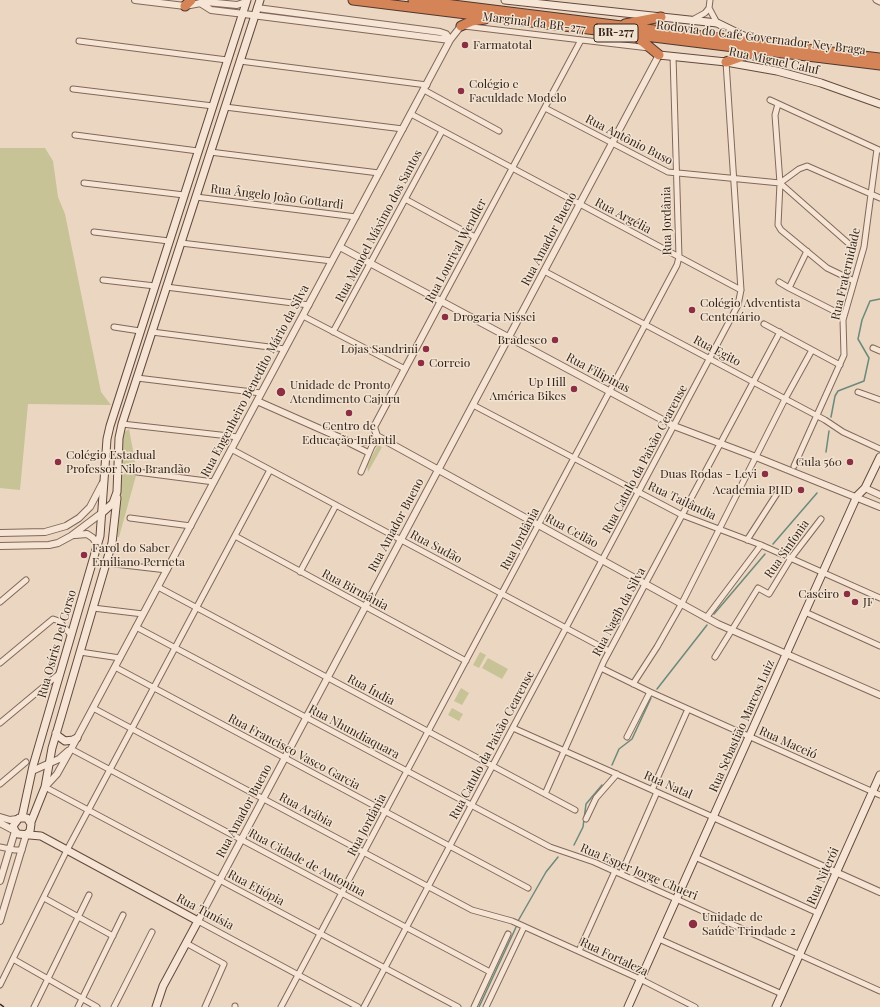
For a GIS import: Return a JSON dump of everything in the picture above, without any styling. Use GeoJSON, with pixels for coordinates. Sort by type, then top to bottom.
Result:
{"type":"FeatureCollection","features":[{"type":"Feature","properties":{"kind":"highway","name":"Rodovia do Café Governador Ney Braga"},"geometry":{"type":"LineString","coordinates":[[353,0],[635,35],[880,58]]}},
{"type":"Feature","properties":{"kind":"highway","name":"Rodovia do Café Governador Ney Braga"},"geometry":{"type":"LineString","coordinates":[[413,0],[616,26],[880,65]]}},
{"type":"Feature","properties":{"kind":"highway"},"geometry":{"type":"LineString","coordinates":[[616,26],[661,17]]}},
{"type":"Feature","properties":{"kind":"highway"},"geometry":{"type":"LineString","coordinates":[[461,26],[472,22],[499,18]]}},
{"type":"Feature","properties":{"kind":"highway"},"geometry":{"type":"LineString","coordinates":[[635,35],[659,55]]}},
{"type":"Feature","properties":{"kind":"highway"},"geometry":{"type":"LineString","coordinates":[[726,62],[759,46]]}},
{"type":"Feature","properties":{"kind":"main road","name":"Rua Osíris Del Corso"},"geometry":{"type":"LineString","coordinates":[[31,824],[45,786],[56,733],[113,536],[122,424],[260,0]]}},
{"type":"Feature","properties":{"kind":"main road","name":"Marginal da BR-277"},"geometry":{"type":"LineString","coordinates":[[505,0],[717,23],[759,46]]}},
{"type":"Feature","properties":{"kind":"main road","name":"Rua Osíris Del Corso"},"geometry":{"type":"LineString","coordinates":[[20,818],[32,770],[98,546],[103,512],[108,433],[246,1]]}},
{"type":"Feature","properties":{"kind":"main road","name":"Rua Miguel Caluf"},"geometry":{"type":"LineString","coordinates":[[659,55],[726,62],[809,79],[880,104]]}},
{"type":"Feature","properties":{"kind":"main road"},"geometry":{"type":"LineString","coordinates":[[224,71],[227,78],[230,78],[236,74]]}},
{"type":"Feature","properties":{"kind":"main road"},"geometry":{"type":"LineString","coordinates":[[219,87],[221,85],[228,86],[230,91]]}},
{"type":"Feature","properties":{"kind":"main road"},"geometry":{"type":"LineString","coordinates":[[177,215],[179,221],[182,222],[188,220],[189,217]]}},
{"type":"Feature","properties":{"kind":"main road"},"geometry":{"type":"LineString","coordinates":[[172,232],[175,228],[180,228],[184,235]]}},
{"type":"Feature","properties":{"kind":"main road"},"geometry":{"type":"LineString","coordinates":[[135,346],[137,349],[142,351],[147,347]]}},
{"type":"Feature","properties":{"kind":"main road"},"geometry":{"type":"LineString","coordinates":[[131,359],[136,357],[142,362]]}},
{"type":"Feature","properties":{"kind":"main road","name":"Rua Sebastião Marcos Luiz"},"geometry":{"type":"LineString","coordinates":[[628,1007],[857,496],[865,488],[880,457]]}},
{"type":"Feature","properties":{"kind":"main road"},"geometry":{"type":"LineString","coordinates":[[103,512],[113,503],[117,492]]}},
{"type":"Feature","properties":{"kind":"main road"},"geometry":{"type":"LineString","coordinates":[[76,618],[80,624],[86,624],[88,622]]}},
{"type":"Feature","properties":{"kind":"main road"},"geometry":{"type":"LineString","coordinates":[[71,635],[80,632],[84,637]]}},
{"type":"Feature","properties":{"kind":"main road"},"geometry":{"type":"LineString","coordinates":[[56,733],[65,741],[77,738]]}},
{"type":"Feature","properties":{"kind":"main road","name":"Rua Niterói"},"geometry":{"type":"LineString","coordinates":[[776,1007],[880,775]]}},
{"type":"Feature","properties":{"kind":"main road"},"geometry":{"type":"LineString","coordinates":[[20,818],[27,818],[31,824],[30,831],[26,835],[18,834],[15,831],[14,823],[20,818]]}},
{"type":"Feature","properties":{"kind":"main road","name":"Rua Tunísia"},"geometry":{"type":"LineString","coordinates":[[31,824],[41,836],[198,921]]}},
{"type":"Feature","properties":{"kind":"main road","name":"Rua Tunísia"},"geometry":{"type":"LineString","coordinates":[[26,835],[41,836]]}},
{"type":"Feature","properties":{"kind":"main road","name":"Rua Amador Bueno"},"geometry":{"type":"LineString","coordinates":[[156,1007],[163,986],[198,921]]}},
{"type":"Feature","properties":{"kind":"street"},"geometry":{"type":"LineString","coordinates":[[135,0],[193,2],[211,1],[236,5],[246,1]]}},
{"type":"Feature","properties":{"kind":"street"},"geometry":{"type":"LineString","coordinates":[[710,0],[709,8],[717,23]]}},
{"type":"Feature","properties":{"kind":"street"},"geometry":{"type":"LineString","coordinates":[[876,0],[880,2]]}},
{"type":"Feature","properties":{"kind":"street"},"geometry":{"type":"LineString","coordinates":[[193,2],[211,10],[450,40]]}},
{"type":"Feature","properties":{"kind":"street"},"geometry":{"type":"LineString","coordinates":[[257,8],[440,32],[446,34],[450,40]]}},
{"type":"Feature","properties":{"kind":"street"},"geometry":{"type":"LineString","coordinates":[[690,20],[699,17],[709,8]]}},
{"type":"Feature","properties":{"kind":"street","name":"Rua Engenheiro Benedito Mário da Silva"},"geometry":{"type":"LineString","coordinates":[[45,786],[57,774],[71,749],[450,40],[461,26]]}},
{"type":"Feature","properties":{"kind":"street","name":"Marginal da BR-277"},"geometry":{"type":"LineString","coordinates":[[461,26],[651,48]]}},
{"type":"Feature","properties":{"kind":"street","name":"Rua Lourival Wendler"},"geometry":{"type":"LineString","coordinates":[[379,438],[374,432],[374,427],[582,40]]}},
{"type":"Feature","properties":{"kind":"street"},"geometry":{"type":"LineString","coordinates":[[78,41],[227,60]]}},
{"type":"Feature","properties":{"kind":"street","name":"Rua Amador Bueno"},"geometry":{"type":"LineString","coordinates":[[198,921],[659,55]]}},
{"type":"Feature","properties":{"kind":"street","name":"Rua Jordânia"},"geometry":{"type":"LineString","coordinates":[[281,1007],[677,265],[679,257],[673,56]]}},
{"type":"Feature","properties":{"kind":"street"},"geometry":{"type":"LineString","coordinates":[[240,61],[425,87],[499,131]]}},
{"type":"Feature","properties":{"kind":"street","name":"Rua Catulo da Paixão Cearense"},"geometry":{"type":"LineString","coordinates":[[364,1007],[738,305],[741,290],[726,62]]}},
{"type":"Feature","properties":{"kind":"street"},"geometry":{"type":"LineString","coordinates":[[73,89],[213,106]]}},
{"type":"Feature","properties":{"kind":"street"},"geometry":{"type":"LineString","coordinates":[[770,100],[878,150]]}},
{"type":"Feature","properties":{"kind":"street"},"geometry":{"type":"LineString","coordinates":[[778,104],[775,115],[780,183],[779,228],[827,268],[854,281]]}},
{"type":"Feature","properties":{"kind":"street"},"geometry":{"type":"LineString","coordinates":[[225,107],[403,129]]}},
{"type":"Feature","properties":{"kind":"street","name":"Rua Antônio Buso"},"geometry":{"type":"LineString","coordinates":[[545,108],[664,170],[676,174],[780,183]]}},
{"type":"Feature","properties":{"kind":"street","name":"Rua Argélia"},"geometry":{"type":"LineString","coordinates":[[411,114],[741,290]]}},
{"type":"Feature","properties":{"kind":"street","name":"Rua Manoel Máximo dos Santos"},"geometry":{"type":"LineString","coordinates":[[334,332],[442,131]]}},
{"type":"Feature","properties":{"kind":"street"},"geometry":{"type":"LineString","coordinates":[[74,135],[198,151]]}},
{"type":"Feature","properties":{"kind":"street","name":"Rua Fraternidade"},"geometry":{"type":"LineString","coordinates":[[794,466],[840,365],[845,350],[844,316],[864,247],[878,150]]}},
{"type":"Feature","properties":{"kind":"street"},"geometry":{"type":"LineString","coordinates":[[210,152],[379,173]]}},
{"type":"Feature","properties":{"kind":"street"},"geometry":{"type":"LineString","coordinates":[[780,183],[799,169],[807,166],[880,198]]}},
{"type":"Feature","properties":{"kind":"street"},"geometry":{"type":"LineString","coordinates":[[84,183],[184,196]]}},
{"type":"Feature","properties":{"kind":"street"},"geometry":{"type":"LineString","coordinates":[[780,183],[848,243]]}},
{"type":"Feature","properties":{"kind":"street","name":"Rua Ângelo João Gottardi"},"geometry":{"type":"LineString","coordinates":[[196,197],[356,217]]}},
{"type":"Feature","properties":{"kind":"street"},"geometry":{"type":"LineString","coordinates":[[406,199],[475,237]]}},
{"type":"Feature","properties":{"kind":"street"},"geometry":{"type":"LineString","coordinates":[[94,232],[169,241]]}},
{"type":"Feature","properties":{"kind":"street"},"geometry":{"type":"LineString","coordinates":[[181,242],[332,261]]}},
{"type":"Feature","properties":{"kind":"street","name":"Rua Filipinas"},"geometry":{"type":"LineString","coordinates":[[340,247],[674,426],[756,456],[857,496],[880,507]]}},
{"type":"Feature","properties":{"kind":"street"},"geometry":{"type":"LineString","coordinates":[[789,288],[807,251]]}},
{"type":"Feature","properties":{"kind":"street","name":"Rua Egito"},"geometry":{"type":"LineString","coordinates":[[544,271],[816,415],[843,432],[880,449]]}},
{"type":"Feature","properties":{"kind":"street"},"geometry":{"type":"LineString","coordinates":[[103,280],[154,286]]}},
{"type":"Feature","properties":{"kind":"street"},"geometry":{"type":"LineString","coordinates":[[779,282],[844,316]]}},
{"type":"Feature","properties":{"kind":"street"},"geometry":{"type":"LineString","coordinates":[[166,287],[309,305]]}},
{"type":"Feature","properties":{"kind":"street"},"geometry":{"type":"LineString","coordinates":[[303,316],[405,369]]}},
{"type":"Feature","properties":{"kind":"street"},"geometry":{"type":"LineString","coordinates":[[764,324],[840,365]]}},
{"type":"Feature","properties":{"kind":"street"},"geometry":{"type":"LineString","coordinates":[[114,328],[140,331]]}},
{"type":"Feature","properties":{"kind":"street"},"geometry":{"type":"LineString","coordinates":[[152,332],[285,349]]}},
{"type":"Feature","properties":{"kind":"street","name":"Rua Nagib da Silva"},"geometry":{"type":"LineString","coordinates":[[545,794],[609,651],[780,332]]}},
{"type":"Feature","properties":{"kind":"street"},"geometry":{"type":"LineString","coordinates":[[873,348],[880,351]]}},
{"type":"Feature","properties":{"kind":"street"},"geometry":{"type":"LineString","coordinates":[[633,684],[657,647],[682,603],[785,399],[812,350]]}},
{"type":"Feature","properties":{"kind":"street"},"geometry":{"type":"LineString","coordinates":[[137,378],[262,393]]}},
{"type":"Feature","properties":{"kind":"street"},"geometry":{"type":"LineString","coordinates":[[858,392],[880,400]]}},
{"type":"Feature","properties":{"kind":"street"},"geometry":{"type":"LineString","coordinates":[[257,401],[369,453]]}},
{"type":"Feature","properties":{"kind":"street","name":"Rua Tailândia"},"geometry":{"type":"LineString","coordinates":[[473,405],[682,515],[761,545],[823,571],[880,598]]}},
{"type":"Feature","properties":{"kind":"street"},"geometry":{"type":"LineString","coordinates":[[122,424],[238,437]]}},
{"type":"Feature","properties":{"kind":"street"},"geometry":{"type":"LineString","coordinates":[[347,442],[356,444],[379,438]]}},
{"type":"Feature","properties":{"kind":"street"},"geometry":{"type":"LineString","coordinates":[[361,472],[369,453],[379,438]]}},
{"type":"Feature","properties":{"kind":"street","name":"Rua Ceilão"},"geometry":{"type":"LineString","coordinates":[[379,438],[439,469],[538,526],[603,559],[706,618],[880,695]]}},
{"type":"Feature","properties":{"kind":"street","name":"Rua Sudão"},"geometry":{"type":"LineString","coordinates":[[231,449],[609,651]]}},
{"type":"Feature","properties":{"kind":"street"},"geometry":{"type":"LineString","coordinates":[[0,985],[67,850],[270,470]]}},
{"type":"Feature","properties":{"kind":"street"},"geometry":{"type":"LineString","coordinates":[[137,472],[214,482]]}},
{"type":"Feature","properties":{"kind":"street"},"geometry":{"type":"LineString","coordinates":[[0,533],[44,532],[66,526],[84,513],[95,501],[105,475]]}},
{"type":"Feature","properties":{"kind":"street"},"geometry":{"type":"LineString","coordinates":[[865,488],[880,495]]}},
{"type":"Feature","properties":{"kind":"street"},"geometry":{"type":"LineString","coordinates":[[747,540],[778,492]]}},
{"type":"Feature","properties":{"kind":"street"},"geometry":{"type":"LineString","coordinates":[[300,572],[336,505]]}},
{"type":"Feature","properties":{"kind":"street"},"geometry":{"type":"LineString","coordinates":[[71,536],[103,512]]}},
{"type":"Feature","properties":{"kind":"street"},"geometry":{"type":"LineString","coordinates":[[130,518],[190,526]]}},
{"type":"Feature","properties":{"kind":"street","name":"Rua Sinfonia"},"geometry":{"type":"LineString","coordinates":[[715,657],[733,631],[758,588],[769,594],[791,558],[821,518]]}},
{"type":"Feature","properties":{"kind":"street"},"geometry":{"type":"LineString","coordinates":[[0,546],[53,544],[80,533],[87,534],[93,538],[98,546]]}},
{"type":"Feature","properties":{"kind":"street","name":"Rua Birmânia"},"geometry":{"type":"LineString","coordinates":[[235,536],[466,661]]}},
{"type":"Feature","properties":{"kind":"street"},"geometry":{"type":"LineString","coordinates":[[706,618],[761,545]]}},
{"type":"Feature","properties":{"kind":"street"},"geometry":{"type":"LineString","coordinates":[[106,563],[167,570]]}},
{"type":"Feature","properties":{"kind":"street"},"geometry":{"type":"LineString","coordinates":[[0,602],[26,580]]}},
{"type":"Feature","properties":{"kind":"street","name":"Rua Índia"},"geometry":{"type":"LineString","coordinates":[[158,587],[575,810]]}},
{"type":"Feature","properties":{"kind":"street"},"geometry":{"type":"LineString","coordinates":[[93,608],[143,614]]}},
{"type":"Feature","properties":{"kind":"street"},"geometry":{"type":"LineString","coordinates":[[805,612],[880,646]]}},
{"type":"Feature","properties":{"kind":"street"},"geometry":{"type":"LineString","coordinates":[[0,663],[53,619],[59,621],[71,635]]}},
{"type":"Feature","properties":{"kind":"street","name":"Rua Nhundiaquara"},"geometry":{"type":"LineString","coordinates":[[136,627],[564,853]]}},
{"type":"Feature","properties":{"kind":"street"},"geometry":{"type":"LineString","coordinates":[[80,652],[120,658]]}},
{"type":"Feature","properties":{"kind":"street","name":"Rua Francisco Vasco Garcia"},"geometry":{"type":"LineString","coordinates":[[115,667],[528,888]]}},
{"type":"Feature","properties":{"kind":"street","name":"Rua Maceió"},"geometry":{"type":"LineString","coordinates":[[601,668],[650,692],[880,795]]}},
{"type":"Feature","properties":{"kind":"street"},"geometry":{"type":"LineString","coordinates":[[0,723],[60,673]]}},
{"type":"Feature","properties":{"kind":"street"},"geometry":{"type":"LineString","coordinates":[[49,683],[57,686]]}},
{"type":"Feature","properties":{"kind":"street"},"geometry":{"type":"LineString","coordinates":[[627,737],[650,692]]}},
{"type":"Feature","properties":{"kind":"street","name":"Rua Arábia"},"geometry":{"type":"LineString","coordinates":[[93,708],[477,913],[512,921]]}},
{"type":"Feature","properties":{"kind":"street"},"geometry":{"type":"LineString","coordinates":[[622,874],[688,709]]}},
{"type":"Feature","properties":{"kind":"street","name":"Rua Natal"},"geometry":{"type":"LineString","coordinates":[[513,728],[880,892]]}},
{"type":"Feature","properties":{"kind":"street","name":"Rua Engenheiro Benedito Mário da Silva"},"geometry":{"type":"LineString","coordinates":[[32,770],[59,759],[71,749]]}},
{"type":"Feature","properties":{"kind":"street","name":"Rua Cidade de Antonina"},"geometry":{"type":"LineString","coordinates":[[71,749],[490,972]]}},
{"type":"Feature","properties":{"kind":"street"},"geometry":{"type":"LineString","coordinates":[[0,784],[26,762]]}},
{"type":"Feature","properties":{"kind":"street"},"geometry":{"type":"LineString","coordinates":[[586,819],[596,798],[617,774]]}},
{"type":"Feature","properties":{"kind":"street","name":"Rua Etiópia"},"geometry":{"type":"LineString","coordinates":[[45,786],[458,1007]]}},
{"type":"Feature","properties":{"kind":"street"},"geometry":{"type":"LineString","coordinates":[[0,817],[6,819],[20,818]]}},
{"type":"Feature","properties":{"kind":"street"},"geometry":{"type":"LineString","coordinates":[[0,823],[15,831],[0,881]]}},
{"type":"Feature","properties":{"kind":"street"},"geometry":{"type":"LineString","coordinates":[[0,921],[26,835]]}},
{"type":"Feature","properties":{"kind":"street"},"geometry":{"type":"LineString","coordinates":[[0,847],[22,850]]}},
{"type":"Feature","properties":{"kind":"street","name":"Rua Esper Jorge Chueri"},"geometry":{"type":"LineString","coordinates":[[564,853],[588,859],[880,991]]}},
{"type":"Feature","properties":{"kind":"street"},"geometry":{"type":"LineString","coordinates":[[695,857],[818,913]]}},
{"type":"Feature","properties":{"kind":"street"},"geometry":{"type":"LineString","coordinates":[[579,952],[615,871]]}},
{"type":"Feature","properties":{"kind":"street"},"geometry":{"type":"LineString","coordinates":[[34,1007],[89,895]]}},
{"type":"Feature","properties":{"kind":"street"},"geometry":{"type":"LineString","coordinates":[[44,898],[113,936]]}},
{"type":"Feature","properties":{"kind":"street"},"geometry":{"type":"LineString","coordinates":[[78,1007],[123,915]]}},
{"type":"Feature","properties":{"kind":"street","name":"Rua Tunísia"},"geometry":{"type":"LineString","coordinates":[[198,921],[358,1007]]}},
{"type":"Feature","properties":{"kind":"street","name":"Rua Fortaleza"},"geometry":{"type":"LineString","coordinates":[[512,921],[640,979],[695,1007]]}},
{"type":"Feature","properties":{"kind":"street"},"geometry":{"type":"LineString","coordinates":[[486,1007],[524,927]]}},
{"type":"Feature","properties":{"kind":"street"},"geometry":{"type":"LineString","coordinates":[[114,1007],[152,932]]}},
{"type":"Feature","properties":{"kind":"street"},"geometry":{"type":"LineString","coordinates":[[474,1007],[508,934]]}},
{"type":"Feature","properties":{"kind":"street"},"geometry":{"type":"LineString","coordinates":[[659,938],[782,994]]}},
{"type":"Feature","properties":{"kind":"street"},"geometry":{"type":"LineString","coordinates":[[186,943],[224,964],[205,1007]]}},
{"type":"Feature","properties":{"kind":"street"},"geometry":{"type":"LineString","coordinates":[[13,959],[97,1007]]}},
{"type":"Feature","properties":{"kind":"shaded area"},"geometry":{"type":"Polygon","coordinates":[[[0,148],[45,148],[53,161],[58,197],[65,214],[101,392],[111,405],[28,404],[20,490],[0,488],[0,148]]]}},
{"type":"Feature","properties":{"kind":"shaded area"},"geometry":{"type":"Polygon","coordinates":[[[129,429],[137,472],[119,537],[116,537],[123,433],[129,429]]]}},
{"type":"Feature","properties":{"kind":"shaded area"},"geometry":{"type":"Polygon","coordinates":[[[378,445],[382,447],[368,472],[367,465],[378,445]]]}},
{"type":"Feature","properties":{"kind":"shaded area"},"geometry":{"type":"Polygon","coordinates":[[[480,652],[486,655],[479,668],[473,665],[480,652]]]}},
{"type":"Feature","properties":{"kind":"shaded area"},"geometry":{"type":"Polygon","coordinates":[[[488,658],[508,669],[502,679],[482,668],[488,658]]]}},
{"type":"Feature","properties":{"kind":"shaded area"},"geometry":{"type":"Polygon","coordinates":[[[461,688],[469,693],[462,705],[454,701],[461,688]]]}},
{"type":"Feature","properties":{"kind":"shaded area"},"geometry":{"type":"Polygon","coordinates":[[[452,708],[463,714],[459,721],[448,715],[452,708]]]}},
{"type":"Feature","properties":{"kind":"waterway"},"geometry":{"type":"LineString","coordinates":[[831,417],[835,396],[838,391],[864,381],[869,358],[858,339],[862,320],[870,301],[880,299]]}},
{"type":"Feature","properties":{"kind":"waterway"},"geometry":{"type":"LineString","coordinates":[[826,452],[829,431]]}},
{"type":"Feature","properties":{"kind":"waterway"},"geometry":{"type":"LineString","coordinates":[[773,544],[817,493]]}},
{"type":"Feature","properties":{"kind":"waterway"},"geometry":{"type":"LineString","coordinates":[[714,614],[765,554]]}},
{"type":"Feature","properties":{"kind":"waterway"},"geometry":{"type":"LineString","coordinates":[[657,689],[707,625]]}},
{"type":"Feature","properties":{"kind":"waterway"},"geometry":{"type":"LineString","coordinates":[[612,765],[619,749],[632,739],[651,698]]}},
{"type":"Feature","properties":{"kind":"waterway"},"geometry":{"type":"LineString","coordinates":[[574,845],[583,827],[586,804],[602,785]]}},
{"type":"Feature","properties":{"kind":"waterway"},"geometry":{"type":"LineString","coordinates":[[518,921],[546,872],[558,857]]}},
{"type":"Feature","properties":{"kind":"waterway"},"geometry":{"type":"LineString","coordinates":[[479,1007],[517,925]]}},
{"type":"Feature","properties":{"kind":"railway"},"geometry":{"type":"LineString","coordinates":[[0,1004],[4,1007]]}},
{"type":"Feature","properties":{"kind":"place","name":"Farmatotal"},"geometry":{"type":"Point","coordinates":[465,45]}},
{"type":"Feature","properties":{"kind":"place","name":"Colégio e Faculdade Modelo"},"geometry":{"type":"Point","coordinates":[461,91]}},
{"type":"Feature","properties":{"kind":"place","name":"Colégio Adventista Centenário"},"geometry":{"type":"Point","coordinates":[692,310]}},
{"type":"Feature","properties":{"kind":"place","name":"Drogaria Nissei"},"geometry":{"type":"Point","coordinates":[445,317]}},
{"type":"Feature","properties":{"kind":"place","name":"Bradesco"},"geometry":{"type":"Point","coordinates":[555,340]}},
{"type":"Feature","properties":{"kind":"place","name":"Lojas Sandrini"},"geometry":{"type":"Point","coordinates":[426,349]}},
{"type":"Feature","properties":{"kind":"place","name":"Correio"},"geometry":{"type":"Point","coordinates":[421,363]}},
{"type":"Feature","properties":{"kind":"place","name":"Up Hill América Bikes"},"geometry":{"type":"Point","coordinates":[574,389]}},
{"type":"Feature","properties":{"kind":"place","name":"Unidade de Pronto Atendimento Cajuru"},"geometry":{"type":"Point","coordinates":[281,392]}},
{"type":"Feature","properties":{"kind":"place","name":"Centro de Educação Infantil"},"geometry":{"type":"Point","coordinates":[349,413]}},
{"type":"Feature","properties":{"kind":"place","name":"Colégio Estadual Professor Nilo Brandão"},"geometry":{"type":"Point","coordinates":[58,462]}},
{"type":"Feature","properties":{"kind":"place","name":"Gula 560"},"geometry":{"type":"Point","coordinates":[850,462]}},
{"type":"Feature","properties":{"kind":"place","name":"Duas Rodas - Levi"},"geometry":{"type":"Point","coordinates":[765,474]}},
{"type":"Feature","properties":{"kind":"place","name":"Academia PHD"},"geometry":{"type":"Point","coordinates":[801,490]}},
{"type":"Feature","properties":{"kind":"place","name":"Farol do Saber Emiliano Perneta"},"geometry":{"type":"Point","coordinates":[84,555]}},
{"type":"Feature","properties":{"kind":"place","name":"Caseiro"},"geometry":{"type":"Point","coordinates":[847,594]}},
{"type":"Feature","properties":{"kind":"place","name":"JF"},"geometry":{"type":"Point","coordinates":[855,602]}},
{"type":"Feature","properties":{"kind":"place","name":"Unidade de Saúde Trindade 2"},"geometry":{"type":"Point","coordinates":[693,924]}}]}
